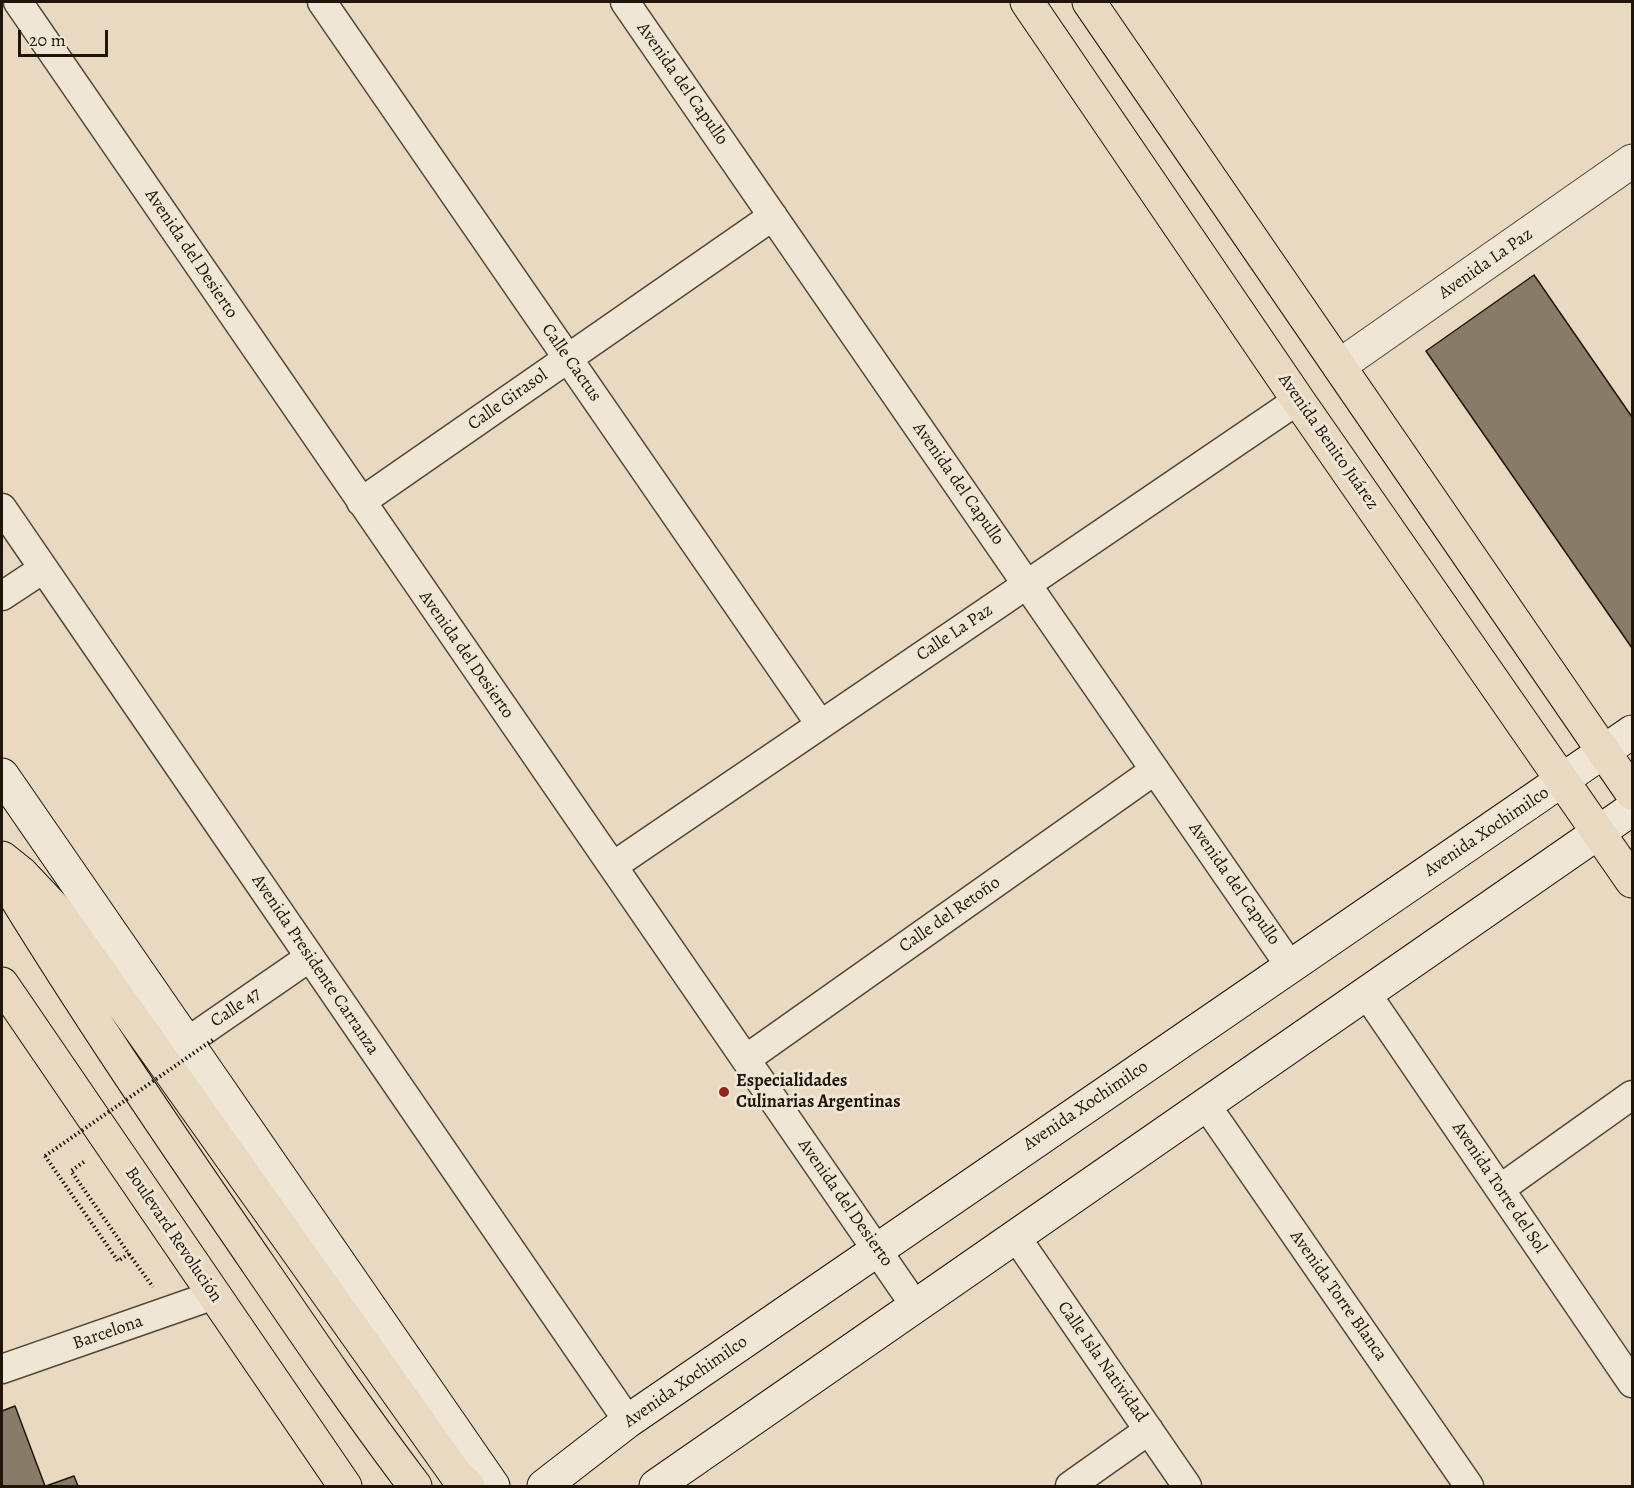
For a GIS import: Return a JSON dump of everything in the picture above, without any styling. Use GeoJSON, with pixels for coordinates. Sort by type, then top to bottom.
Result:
{"type":"FeatureCollection","features":[{"type":"Feature","properties":{"kind":"main road","name":"Avenida Benito Juárez"},"geometry":{"type":"LineString","coordinates":[[1027,2],[1298,400],[1632,881]]}},
{"type":"Feature","properties":{"kind":"main road"},"geometry":{"type":"LineString","coordinates":[[1089,2],[1632,792]]}},
{"type":"Feature","properties":{"kind":"main road","name":"Avenida La Paz"},"geometry":{"type":"LineString","coordinates":[[1339,366],[1632,161]]}},
{"type":"Feature","properties":{"kind":"main road","name":"Avenida Xochimilco"},"geometry":{"type":"LineString","coordinates":[[544,1486],[628,1421],[1632,732]]}},
{"type":"Feature","properties":{"kind":"main road"},"geometry":{"type":"LineString","coordinates":[[2,775],[493,1486]]}},
{"type":"Feature","properties":{"kind":"main road"},"geometry":{"type":"LineString","coordinates":[[669,1483],[1016,1237],[1632,809]]}},
{"type":"Feature","properties":{"kind":"main road"},"geometry":{"type":"LineString","coordinates":[[2,858],[22,874],[188,1047],[457,1476],[468,1486]]}},
{"type":"Feature","properties":{"kind":"main road"},"geometry":{"type":"LineString","coordinates":[[2,875],[79,1000],[144,1098],[368,1424],[415,1486]]}},
{"type":"Feature","properties":{"kind":"main road","name":"Boulevard Revolución"},"geometry":{"type":"LineString","coordinates":[[2,984],[214,1295],[330,1473],[345,1486]]}},
{"type":"Feature","properties":{"kind":"street","name":"Calle Cactus"},"geometry":{"type":"LineString","coordinates":[[322,2],[820,724]]}},
{"type":"Feature","properties":{"kind":"street","name":"Avenida del Capullo"},"geometry":{"type":"LineString","coordinates":[[625,2],[1290,966]]}},
{"type":"Feature","properties":{"kind":"street","name":"Avenida del Desierto"},"geometry":{"type":"LineString","coordinates":[[18,8],[916,1307]]}},
{"type":"Feature","properties":{"kind":"street","name":"Calle Girasol"},"geometry":{"type":"LineString","coordinates":[[361,502],[773,216]]}},
{"type":"Feature","properties":{"kind":"street","name":"Calle La Paz"},"geometry":{"type":"LineString","coordinates":[[613,866],[1298,400]]}},
{"type":"Feature","properties":{"kind":"street","name":"Avenida Presidente Carranza"},"geometry":{"type":"LineString","coordinates":[[2,508],[628,1421]]}},
{"type":"Feature","properties":{"kind":"street"},"geometry":{"type":"LineString","coordinates":[[2,596],[43,569]]}},
{"type":"Feature","properties":{"kind":"street","name":"Calle del Retoño"},"geometry":{"type":"LineString","coordinates":[[746,1059],[1155,770]]}},
{"type":"Feature","properties":{"kind":"street","name":"Calle 47"},"geometry":{"type":"LineString","coordinates":[[188,1047],[310,957]]}},
{"type":"Feature","properties":{"kind":"street","name":"Avenida Torre del Sol"},"geometry":{"type":"LineString","coordinates":[[1366,993],[1632,1383]]}},
{"type":"Feature","properties":{"kind":"street"},"geometry":{"type":"LineString","coordinates":[[1500,1189],[1632,1095]]}},
{"type":"Feature","properties":{"kind":"street","name":"Avenida Torre Blanca"},"geometry":{"type":"LineString","coordinates":[[1206,1105],[1469,1486]]}},
{"type":"Feature","properties":{"kind":"street","name":"Calle Isla Natividad"},"geometry":{"type":"LineString","coordinates":[[1016,1237],[1187,1486]]}},
{"type":"Feature","properties":{"kind":"street","name":"Barcelona"},"geometry":{"type":"LineString","coordinates":[[2,1369],[214,1295]]}},
{"type":"Feature","properties":{"kind":"street"},"geometry":{"type":"LineString","coordinates":[[1070,1486],[1149,1430]]}},
{"type":"Feature","properties":{"kind":"path"},"geometry":{"type":"LineString","coordinates":[[129,1254],[118,1261],[45,1156],[188,1047]]}},
{"type":"Feature","properties":{"kind":"path"},"geometry":{"type":"LineString","coordinates":[[71,1171],[171,1311]]}},
{"type":"Feature","properties":{"kind":"building"},"geometry":{"type":"Polygon","coordinates":[[[1534,275],[1632,417],[1632,648],[1426,351],[1534,275]]]}},
{"type":"Feature","properties":{"kind":"building"},"geometry":{"type":"Polygon","coordinates":[[[15,1406],[45,1486],[2,1486],[2,1411],[15,1406]]]}},
{"type":"Feature","properties":{"kind":"building"},"geometry":{"type":"Polygon","coordinates":[[[74,1476],[78,1486],[46,1486],[74,1476]]]}},
{"type":"Feature","properties":{"kind":"place","name":"Especialidades Culinarias Argentinas"},"geometry":{"type":"Point","coordinates":[724,1092]}}]}
